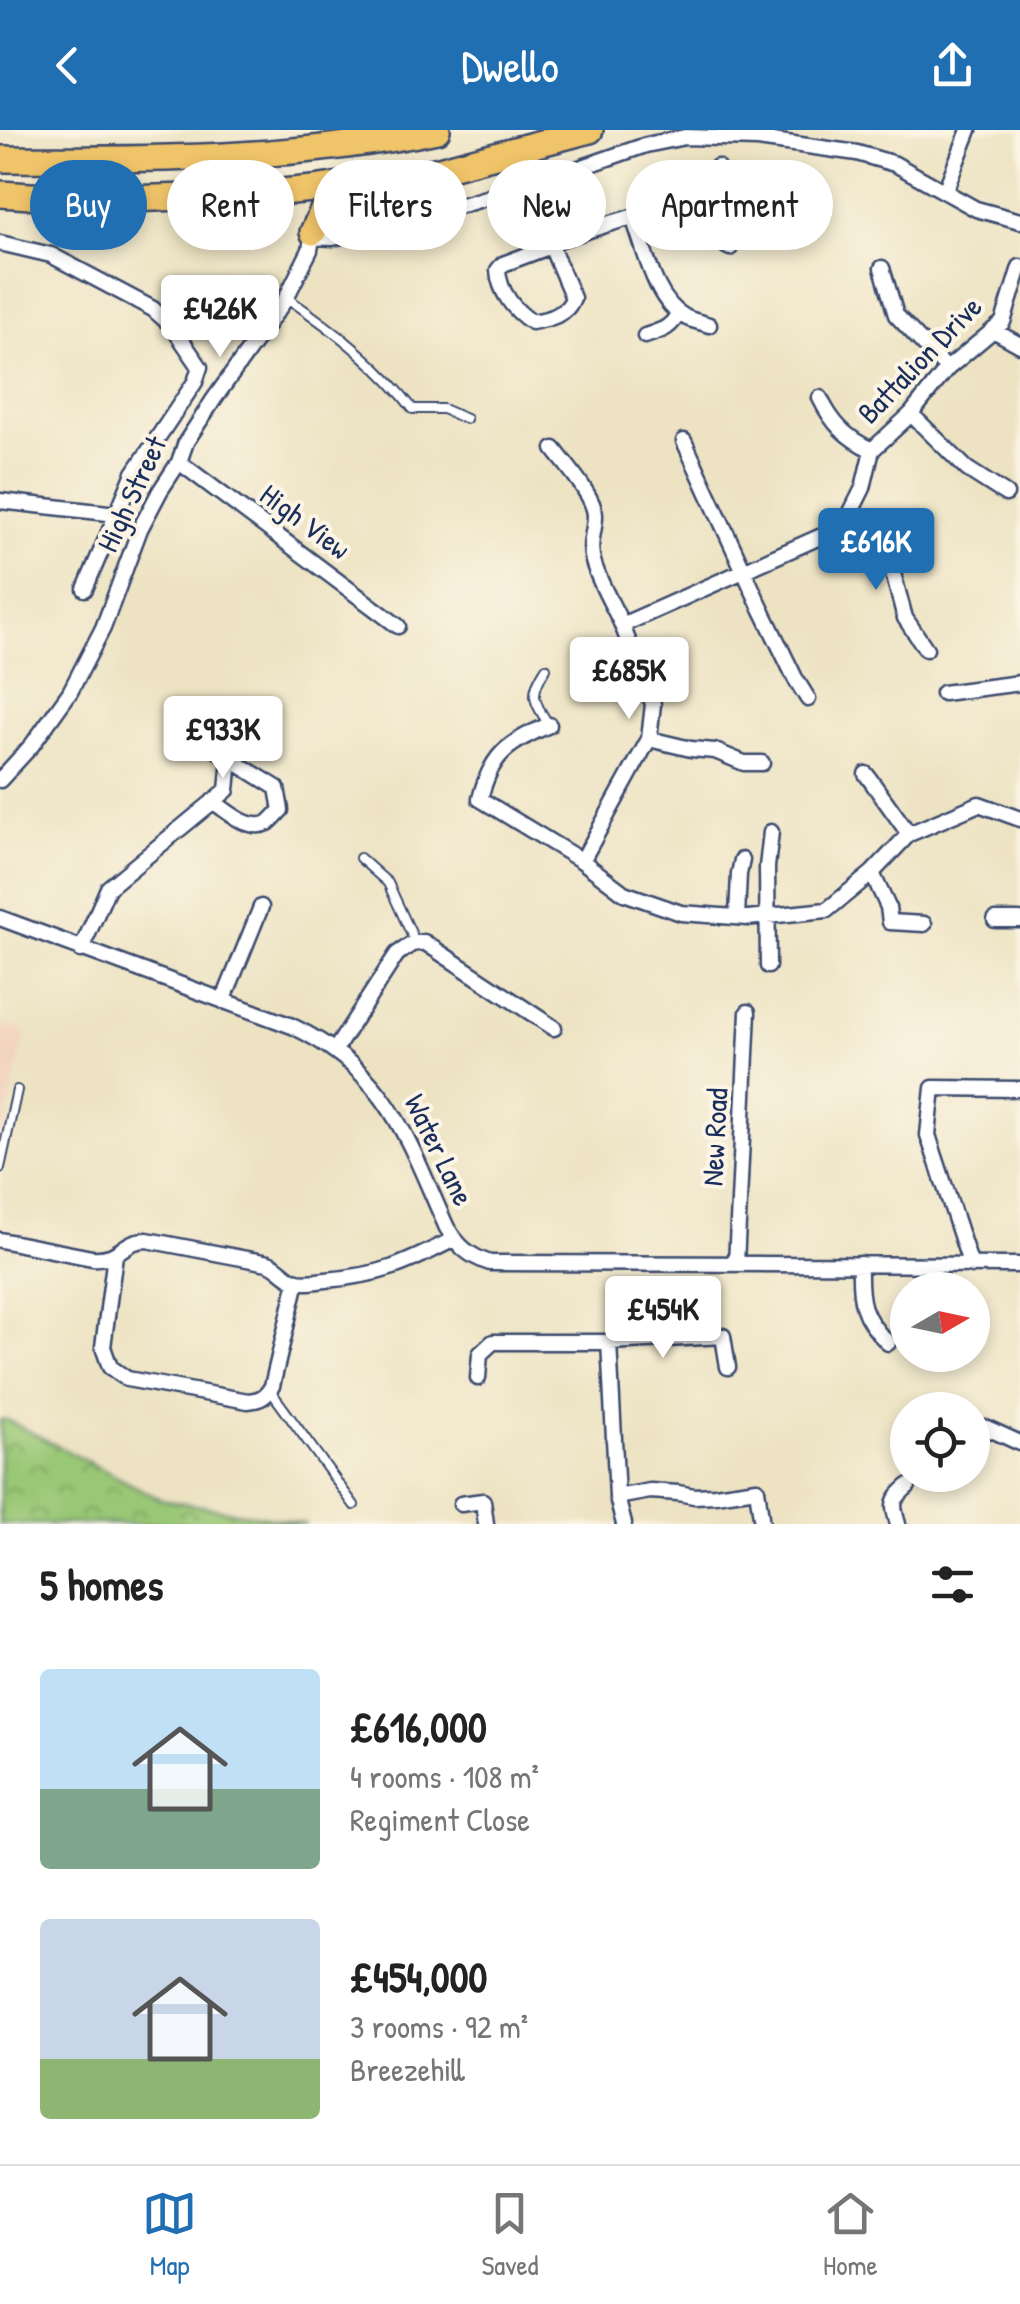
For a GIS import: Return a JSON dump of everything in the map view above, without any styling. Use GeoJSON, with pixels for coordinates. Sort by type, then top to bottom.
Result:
{"type":"FeatureCollection","features":[{"type":"Feature","properties":{"kind":"highway"},"geometry":{"type":"LineString","coordinates":[[0,159],[245,156],[438,130]]}},
{"type":"Feature","properties":{"kind":"highway"},"geometry":{"type":"LineString","coordinates":[[467,163],[590,130]]}},
{"type":"Feature","properties":{"kind":"highway"},"geometry":{"type":"LineString","coordinates":[[0,148],[78,159]]}},
{"type":"Feature","properties":{"kind":"highway"},"geometry":{"type":"LineString","coordinates":[[0,194],[92,200],[167,198]]}},
{"type":"Feature","properties":{"kind":"highway"},"geometry":{"type":"LineString","coordinates":[[294,206],[313,235]]}},
{"type":"Feature","properties":{"kind":"street"},"geometry":{"type":"LineString","coordinates":[[944,191],[969,130]]}},
{"type":"Feature","properties":{"kind":"street"},"geometry":{"type":"LineString","coordinates":[[603,160],[686,137],[772,141],[894,164],[976,209],[1020,221]]}},
{"type":"Feature","properties":{"kind":"street"},"geometry":{"type":"LineString","coordinates":[[313,235],[333,238],[391,226],[487,198]]}},
{"type":"Feature","properties":{"kind":"street","name":"High Street"},"geometry":{"type":"LineString","coordinates":[[0,780],[70,692],[113,607],[140,528],[214,399],[286,298],[310,250],[313,235]]}},
{"type":"Feature","properties":{"kind":"street"},"geometry":{"type":"LineString","coordinates":[[0,243],[51,255],[154,308],[172,326],[200,371],[134,472],[85,589]]}},
{"type":"Feature","properties":{"kind":"street"},"geometry":{"type":"LineString","coordinates":[[551,244],[574,298],[565,311],[532,322],[521,315],[504,292],[498,270],[503,264],[551,244]]}},
{"type":"Feature","properties":{"kind":"street"},"geometry":{"type":"LineString","coordinates":[[645,250],[660,291],[678,312],[708,325]]}},
{"type":"Feature","properties":{"kind":"street","name":"Battalion Drive"},"geometry":{"type":"LineString","coordinates":[[848,518],[864,488],[872,450],[911,414],[947,369],[1002,322],[1020,266]]}},
{"type":"Feature","properties":{"kind":"street"},"geometry":{"type":"LineString","coordinates":[[882,268],[896,315],[947,369]]}},
{"type":"Feature","properties":{"kind":"street"},"geometry":{"type":"LineString","coordinates":[[645,336],[669,327],[678,312]]}},
{"type":"Feature","properties":{"kind":"street"},"geometry":{"type":"LineString","coordinates":[[993,330],[1020,345]]}},
{"type":"Feature","properties":{"kind":"street"},"geometry":{"type":"LineString","coordinates":[[820,398],[841,432],[872,450]]}},
{"type":"Feature","properties":{"kind":"street"},"geometry":{"type":"LineString","coordinates":[[911,414],[967,469],[1006,494]]}},
{"type":"Feature","properties":{"kind":"street","name":"High View"},"geometry":{"type":"LineString","coordinates":[[156,440],[398,626]]}},
{"type":"Feature","properties":{"kind":"street"},"geometry":{"type":"LineString","coordinates":[[684,442],[808,699]]}},
{"type":"Feature","properties":{"kind":"street"},"geometry":{"type":"LineString","coordinates":[[554,449],[594,507],[590,540],[594,564],[653,704],[649,739],[582,861]]}},
{"type":"Feature","properties":{"kind":"street"},"geometry":{"type":"LineString","coordinates":[[0,501],[117,514]]}},
{"type":"Feature","properties":{"kind":"street"},"geometry":{"type":"LineString","coordinates":[[622,625],[824,535],[848,518],[889,558],[906,618],[926,648]]}},
{"type":"Feature","properties":{"kind":"street"},"geometry":{"type":"LineString","coordinates":[[943,692],[1020,684]]}},
{"type":"Feature","properties":{"kind":"street"},"geometry":{"type":"LineString","coordinates":[[172,718],[277,788],[281,810],[270,822],[257,825],[236,818],[213,801]]}},
{"type":"Feature","properties":{"kind":"street"},"geometry":{"type":"LineString","coordinates":[[549,725],[522,737],[494,760],[480,799],[582,861],[624,893],[681,913],[736,917],[827,910],[909,834],[979,804],[1020,819]]}},
{"type":"Feature","properties":{"kind":"street"},"geometry":{"type":"LineString","coordinates":[[649,739],[716,751],[744,763],[762,763]]}},
{"type":"Feature","properties":{"kind":"street"},"geometry":{"type":"LineString","coordinates":[[81,950],[108,888],[227,790],[230,759]]}},
{"type":"Feature","properties":{"kind":"street"},"geometry":{"type":"LineString","coordinates":[[866,774],[909,834]]}},
{"type":"Feature","properties":{"kind":"street"},"geometry":{"type":"LineString","coordinates":[[768,966],[767,867],[771,832]]}},
{"type":"Feature","properties":{"kind":"street"},"geometry":{"type":"LineString","coordinates":[[736,917],[742,860]]}},
{"type":"Feature","properties":{"kind":"street"},"geometry":{"type":"LineString","coordinates":[[872,872],[890,922],[924,924]]}},
{"type":"Feature","properties":{"kind":"street"},"geometry":{"type":"LineString","coordinates":[[224,1002],[262,906]]}},
{"type":"Feature","properties":{"kind":"street","name":"Water Lane"},"geometry":{"type":"LineString","coordinates":[[0,918],[292,1026],[335,1050],[374,1085],[388,1106],[454,1239],[471,1257],[490,1263],[1020,1265]]}},
{"type":"Feature","properties":{"kind":"street"},"geometry":{"type":"LineString","coordinates":[[996,920],[1020,920]]}},
{"type":"Feature","properties":{"kind":"street"},"geometry":{"type":"LineString","coordinates":[[335,1050],[397,954],[424,942],[554,1028]]}},
{"type":"Feature","properties":{"kind":"street","name":"New Road"},"geometry":{"type":"LineString","coordinates":[[736,1264],[748,1012]]}},
{"type":"Feature","properties":{"kind":"street"},"geometry":{"type":"LineString","coordinates":[[970,1266],[928,1135],[933,1088],[1020,1089]]}},
{"type":"Feature","properties":{"kind":"street"},"geometry":{"type":"LineString","coordinates":[[0,1240],[107,1259],[133,1241],[147,1240],[268,1263],[296,1281],[376,1274],[402,1266],[454,1239]]}},
{"type":"Feature","properties":{"kind":"street"},"geometry":{"type":"LineString","coordinates":[[116,1256],[103,1347],[110,1367],[127,1379],[248,1401],[266,1396],[270,1390],[296,1281]]}},
{"type":"Feature","properties":{"kind":"street"},"geometry":{"type":"LineString","coordinates":[[860,1264],[862,1306],[888,1343]]}},
{"type":"Feature","properties":{"kind":"street"},"geometry":{"type":"LineString","coordinates":[[478,1378],[480,1354],[493,1342],[609,1342],[723,1336],[728,1367]]}},
{"type":"Feature","properties":{"kind":"street"},"geometry":{"type":"LineString","coordinates":[[609,1342],[618,1496],[624,1524]]}},
{"type":"Feature","properties":{"kind":"street"},"geometry":{"type":"LineString","coordinates":[[990,1429],[1020,1443]]}},
{"type":"Feature","properties":{"kind":"street"},"geometry":{"type":"LineString","coordinates":[[618,1496],[650,1491],[715,1495],[757,1488],[762,1524]]}},
{"type":"Feature","properties":{"kind":"street"},"geometry":{"type":"LineString","coordinates":[[898,1524],[892,1506],[901,1492]]}},
{"type":"Feature","properties":{"kind":"street"},"geometry":{"type":"LineString","coordinates":[[462,1504],[483,1500],[486,1524]]}},
{"type":"Feature","properties":{"kind":"lane"},"geometry":{"type":"LineString","coordinates":[[286,298],[329,326],[394,384],[413,410],[443,409],[466,419]]}},
{"type":"Feature","properties":{"kind":"lane"},"geometry":{"type":"LineString","coordinates":[[546,668],[536,684],[534,698],[549,725]]}},
{"type":"Feature","properties":{"kind":"lane"},"geometry":{"type":"LineString","coordinates":[[360,858],[388,883],[416,944]]}},
{"type":"Feature","properties":{"kind":"lane"},"geometry":{"type":"LineString","coordinates":[[0,1168],[17,1090]]}},
{"type":"Feature","properties":{"kind":"lane"},"geometry":{"type":"LineString","coordinates":[[270,1390],[354,1505]]}},
{"type":"Feature","properties":{"kind":"shaded area"},"geometry":{"type":"Polygon","coordinates":[[[0,1023],[26,1032],[0,1146],[0,1023]]]}},
{"type":"Feature","properties":{"kind":"green space"},"geometry":{"type":"Polygon","coordinates":[[[0,1420],[7,1420],[160,1499],[306,1524],[0,1524],[0,1420]]]}}]}
